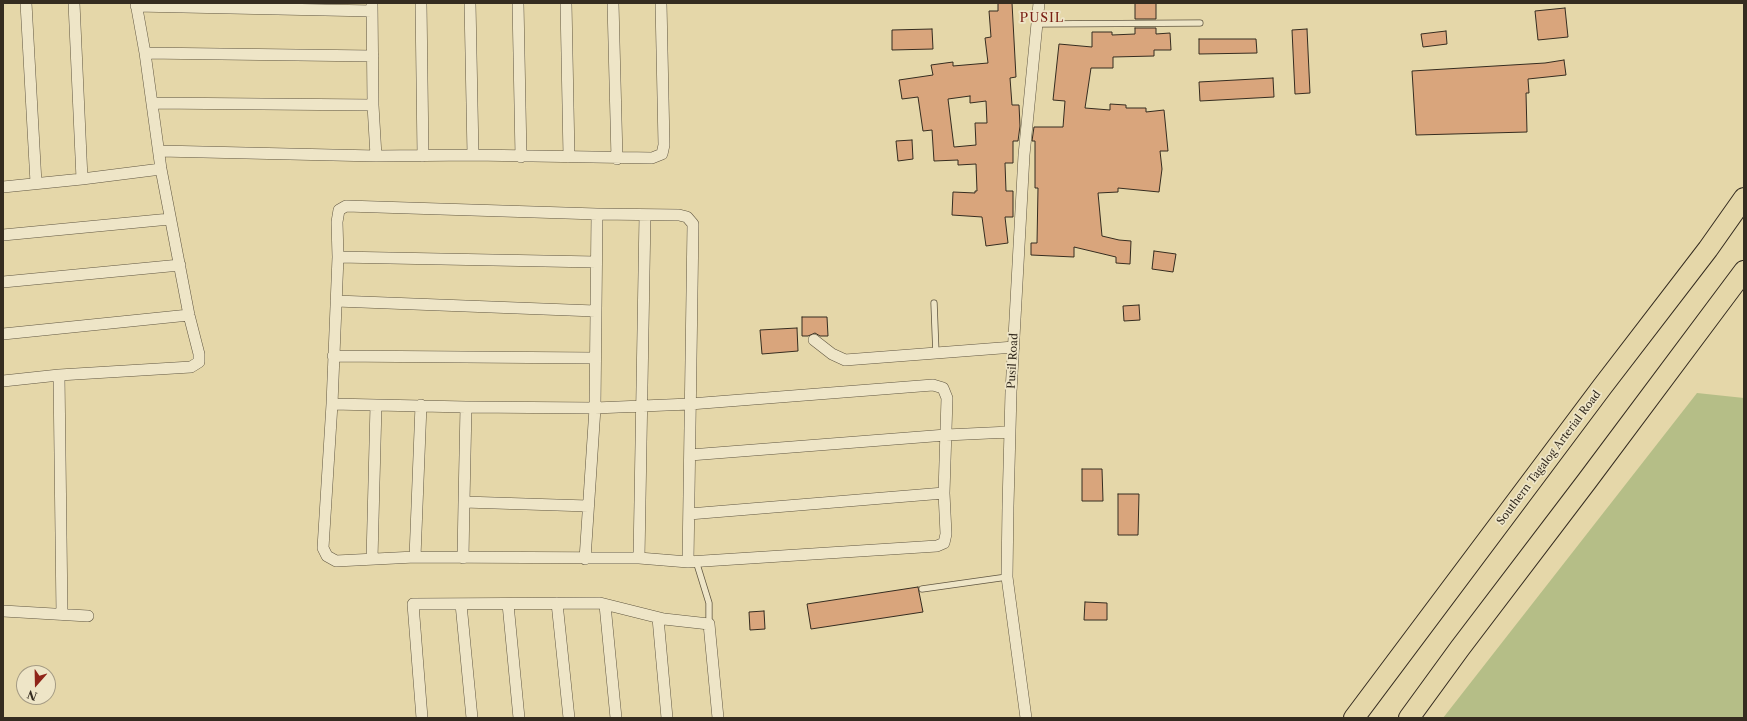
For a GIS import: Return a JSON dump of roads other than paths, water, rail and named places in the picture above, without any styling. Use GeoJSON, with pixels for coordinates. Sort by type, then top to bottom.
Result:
{"type":"FeatureCollection","features":[{"type":"Feature","properties":{"kind":"highway","name":"Southern Tagalog Arterial Road"},"geometry":{"type":"LineString","coordinates":[[1354,718],[1597,394],[1708,250],[1744,198]]}},
{"type":"Feature","properties":{"kind":"highway"},"geometry":{"type":"LineString","coordinates":[[1410,718],[1460,648],[1744,271]]}},
{"type":"Feature","properties":{"kind":"street"},"geometry":{"type":"LineString","coordinates":[[26,3],[36,183]]}},
{"type":"Feature","properties":{"kind":"street"},"geometry":{"type":"LineString","coordinates":[[74,3],[82,179]]}},
{"type":"Feature","properties":{"kind":"street"},"geometry":{"type":"LineString","coordinates":[[421,3],[423,156]]}},
{"type":"Feature","properties":{"kind":"street"},"geometry":{"type":"LineString","coordinates":[[470,3],[473,155]]}},
{"type":"Feature","properties":{"kind":"street"},"geometry":{"type":"LineString","coordinates":[[518,3],[521,157]]}},
{"type":"Feature","properties":{"kind":"street"},"geometry":{"type":"LineString","coordinates":[[566,3],[569,156]]}},
{"type":"Feature","properties":{"kind":"street"},"geometry":{"type":"LineString","coordinates":[[613,3],[617,159]]}},
{"type":"Feature","properties":{"kind":"street"},"geometry":{"type":"LineString","coordinates":[[160,151],[376,156],[473,155],[521,157],[569,156],[617,159],[652,158],[662,154],[664,145],[661,3]]}},
{"type":"Feature","properties":{"kind":"street","name":"Pusil Road"},"geometry":{"type":"LineString","coordinates":[[1026,718],[1007,577],[1010,432],[1024,155],[1039,3]]}},
{"type":"Feature","properties":{"kind":"street"},"geometry":{"type":"LineString","coordinates":[[3,381],[60,375],[191,367],[199,362],[199,354],[189,316],[161,169],[160,151],[136,4],[372,7],[373,105],[376,156]]}},
{"type":"Feature","properties":{"kind":"street"},"geometry":{"type":"LineString","coordinates":[[145,53],[373,56]]}},
{"type":"Feature","properties":{"kind":"street"},"geometry":{"type":"LineString","coordinates":[[152,103],[373,105]]}},
{"type":"Feature","properties":{"kind":"street"},"geometry":{"type":"LineString","coordinates":[[3,187],[161,169]]}},
{"type":"Feature","properties":{"kind":"street"},"geometry":{"type":"LineString","coordinates":[[332,404],[595,408],[690,404],[933,385],[943,388],[947,398],[944,493],[946,534],[944,543],[937,546],[692,562],[639,558],[586,559],[416,557],[336,561],[327,556],[323,548],[332,404],[338,257],[337,222],[339,210],[346,206],[597,214],[679,215],[687,217],[693,224],[690,404],[690,514],[692,562]]}},
{"type":"Feature","properties":{"kind":"street"},"geometry":{"type":"LineString","coordinates":[[586,559],[595,408],[597,214]]}},
{"type":"Feature","properties":{"kind":"street"},"geometry":{"type":"LineString","coordinates":[[639,558],[645,215]]}},
{"type":"Feature","properties":{"kind":"street"},"geometry":{"type":"LineString","coordinates":[[3,235],[170,218]]}},
{"type":"Feature","properties":{"kind":"street"},"geometry":{"type":"LineString","coordinates":[[338,257],[596,262]]}},
{"type":"Feature","properties":{"kind":"street"},"geometry":{"type":"LineString","coordinates":[[3,282],[180,265]]}},
{"type":"Feature","properties":{"kind":"street"},"geometry":{"type":"LineString","coordinates":[[336,301],[596,311]]}},
{"type":"Feature","properties":{"kind":"street"},"geometry":{"type":"LineString","coordinates":[[3,334],[189,316]]}},
{"type":"Feature","properties":{"kind":"street"},"geometry":{"type":"LineString","coordinates":[[814,340],[832,354],[845,360],[1014,347]]}},
{"type":"Feature","properties":{"kind":"street"},"geometry":{"type":"LineString","coordinates":[[334,356],[595,358]]}},
{"type":"Feature","properties":{"kind":"street"},"geometry":{"type":"LineString","coordinates":[[60,375],[62,615]]}},
{"type":"Feature","properties":{"kind":"street"},"geometry":{"type":"LineString","coordinates":[[372,558],[376,405]]}},
{"type":"Feature","properties":{"kind":"street"},"geometry":{"type":"LineString","coordinates":[[416,557],[421,405]]}},
{"type":"Feature","properties":{"kind":"street"},"geometry":{"type":"LineString","coordinates":[[463,558],[466,407]]}},
{"type":"Feature","properties":{"kind":"street"},"geometry":{"type":"LineString","coordinates":[[690,455],[946,435],[1010,432]]}},
{"type":"Feature","properties":{"kind":"street"},"geometry":{"type":"LineString","coordinates":[[690,514],[944,493]]}},
{"type":"Feature","properties":{"kind":"street"},"geometry":{"type":"LineString","coordinates":[[464,502],[588,506]]}},
{"type":"Feature","properties":{"kind":"street"},"geometry":{"type":"LineString","coordinates":[[557,603],[568,718]]}},
{"type":"Feature","properties":{"kind":"street"},"geometry":{"type":"LineString","coordinates":[[422,718],[413,604],[600,603],[658,618],[709,624],[718,718]]}},
{"type":"Feature","properties":{"kind":"street"},"geometry":{"type":"LineString","coordinates":[[461,604],[472,718]]}},
{"type":"Feature","properties":{"kind":"street"},"geometry":{"type":"LineString","coordinates":[[508,604],[518,718]]}},
{"type":"Feature","properties":{"kind":"street"},"geometry":{"type":"LineString","coordinates":[[605,604],[616,718]]}},
{"type":"Feature","properties":{"kind":"street"},"geometry":{"type":"LineString","coordinates":[[3,611],[88,616]]}},
{"type":"Feature","properties":{"kind":"street"},"geometry":{"type":"LineString","coordinates":[[658,618],[666,718]]}},
{"type":"Feature","properties":{"kind":"lane"},"geometry":{"type":"LineString","coordinates":[[1037,24],[1200,23]]}},
{"type":"Feature","properties":{"kind":"lane"},"geometry":{"type":"LineString","coordinates":[[934,303],[936,354]]}},
{"type":"Feature","properties":{"kind":"lane"},"geometry":{"type":"LineString","coordinates":[[692,562],[709,603],[709,624]]}},
{"type":"Feature","properties":{"kind":"lane"},"geometry":{"type":"LineString","coordinates":[[922,589],[1007,577]]}},
{"type":"Feature","properties":{"kind":"district","name":"PUSIL"},"geometry":{"type":"Point","coordinates":[1042,18]}}]}
